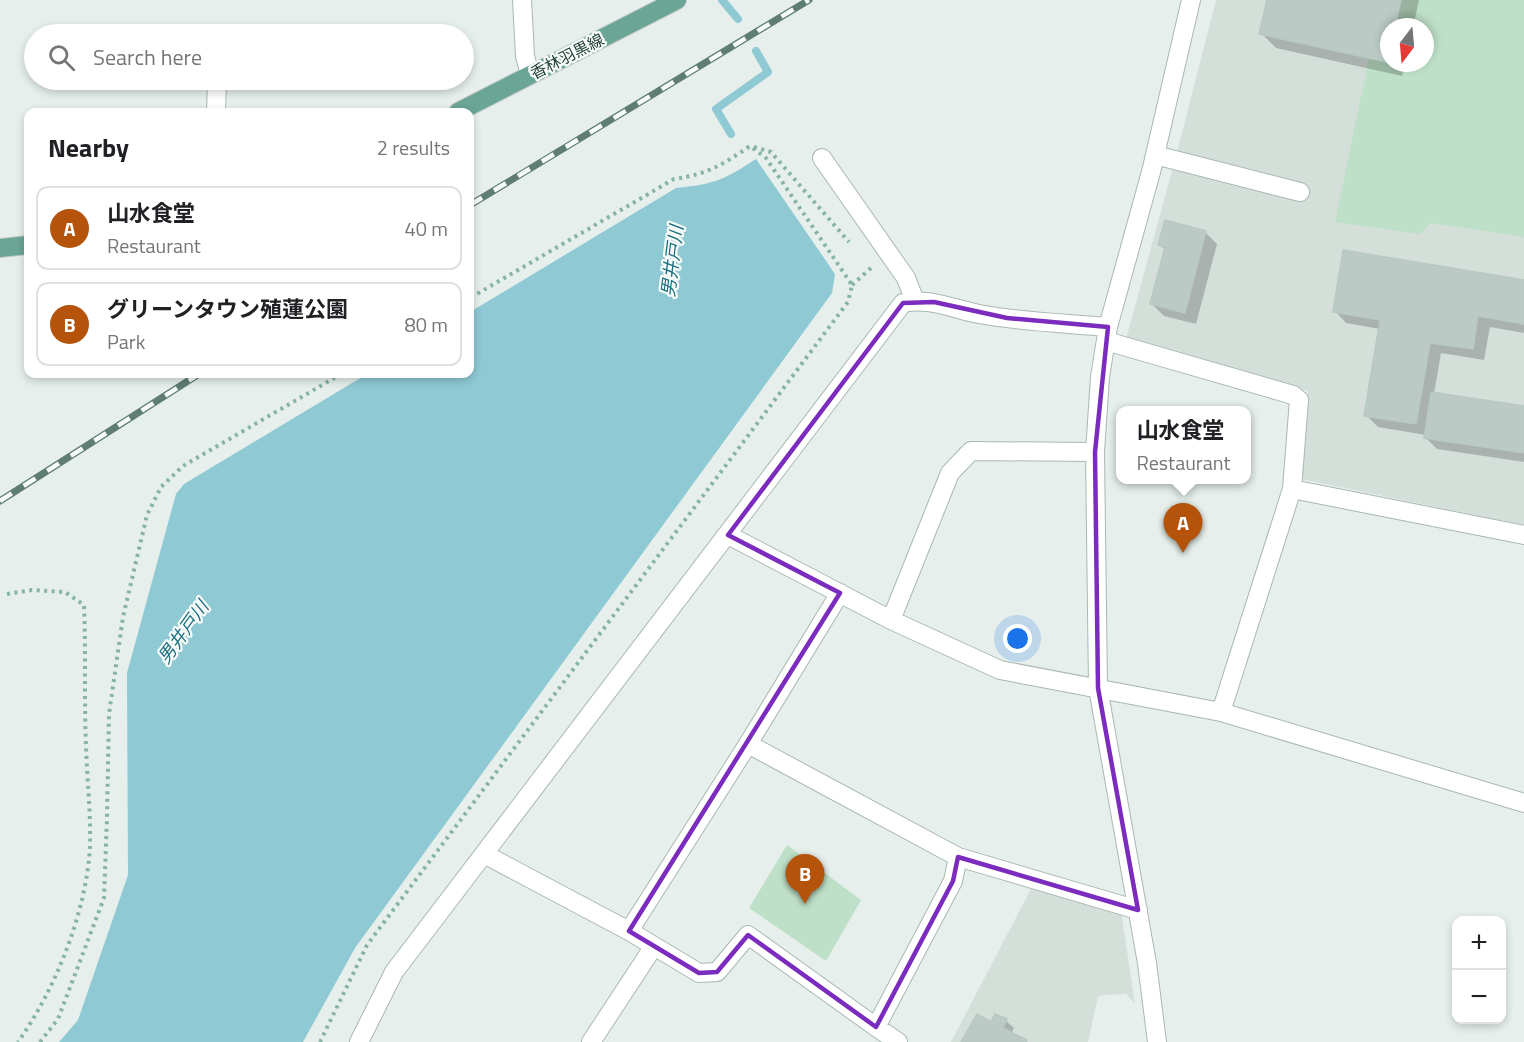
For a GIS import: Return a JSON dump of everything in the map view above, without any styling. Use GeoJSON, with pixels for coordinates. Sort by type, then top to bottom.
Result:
{"type":"FeatureCollection","features":[{"type":"Feature","properties":{"kind":"main road","name":"香林羽黒線"},"geometry":{"type":"LineString","coordinates":[[466,108],[677,0]]}},
{"type":"Feature","properties":{"kind":"main road"},"geometry":{"type":"LineString","coordinates":[[0,248],[24,245]]}},
{"type":"Feature","properties":{"kind":"street"},"geometry":{"type":"LineString","coordinates":[[522,0],[525,56],[530,75]]}},
{"type":"Feature","properties":{"kind":"street"},"geometry":{"type":"LineString","coordinates":[[1157,1042],[1147,963],[1098,688],[1095,452],[1100,377],[1107,334],[1155,155],[1191,0]]}},
{"type":"Feature","properties":{"kind":"street"},"geometry":{"type":"LineString","coordinates":[[216,108],[217,90]]}},
{"type":"Feature","properties":{"kind":"street"},"geometry":{"type":"LineString","coordinates":[[1155,155],[1300,192]]}},
{"type":"Feature","properties":{"kind":"street"},"geometry":{"type":"LineString","coordinates":[[822,158],[906,278],[915,301]]}},
{"type":"Feature","properties":{"kind":"street"},"geometry":{"type":"LineString","coordinates":[[359,1042],[394,972],[903,303],[934,302],[978,314],[1107,334],[1293,396],[1299,400],[1292,489],[1221,712]]}},
{"type":"Feature","properties":{"kind":"street"},"geometry":{"type":"LineString","coordinates":[[891,620],[950,473],[971,451],[1095,452]]}},
{"type":"Feature","properties":{"kind":"street"},"geometry":{"type":"LineString","coordinates":[[1292,489],[1524,535]]}},
{"type":"Feature","properties":{"kind":"street"},"geometry":{"type":"LineString","coordinates":[[728,535],[891,620],[1000,670],[1221,712],[1524,803]]}},
{"type":"Feature","properties":{"kind":"street"},"geometry":{"type":"LineString","coordinates":[[629,931],[748,744],[840,593]]}},
{"type":"Feature","properties":{"kind":"street"},"geometry":{"type":"LineString","coordinates":[[748,744],[958,857],[1138,910]]}},
{"type":"Feature","properties":{"kind":"street"},"geometry":{"type":"LineString","coordinates":[[484,854],[629,931],[699,973],[717,972],[748,935],[898,1042]]}},
{"type":"Feature","properties":{"kind":"street"},"geometry":{"type":"LineString","coordinates":[[876,1027],[953,881],[958,857]]}},
{"type":"Feature","properties":{"kind":"street"},"geometry":{"type":"LineString","coordinates":[[591,1042],[654,946]]}},
{"type":"Feature","properties":{"kind":"path"},"geometry":{"type":"LineString","coordinates":[[750,146],[771,152],[856,250]]}},
{"type":"Feature","properties":{"kind":"path"},"geometry":{"type":"LineString","coordinates":[[750,146],[766,158],[852,285]]}},
{"type":"Feature","properties":{"kind":"path"},"geometry":{"type":"LineString","coordinates":[[474,296],[674,179],[697,176],[718,168],[750,146]]}},
{"type":"Feature","properties":{"kind":"path"},"geometry":{"type":"LineString","coordinates":[[320,1042],[367,945],[841,312],[848,302],[852,285],[872,267],[876,272]]}},
{"type":"Feature","properties":{"kind":"path"},"geometry":{"type":"LineString","coordinates":[[40,1042],[58,1019],[104,898],[108,714],[123,617],[147,515],[162,488],[183,465],[334,378]]}},
{"type":"Feature","properties":{"kind":"path"},"geometry":{"type":"LineString","coordinates":[[7,594],[32,590],[65,592],[84,604],[90,846],[84,896],[58,974],[35,1018],[18,1042]]}},
{"type":"Feature","properties":{"kind":"highlighted area"},"geometry":{"type":"Polygon","coordinates":[[[934,302],[1007,318],[1108,327],[1095,452],[1098,688],[1138,910],[958,857],[953,881],[876,1027],[748,935],[717,972],[699,973],[629,931],[840,593],[728,535],[903,303],[934,302]]]}},
{"type":"Feature","properties":{"kind":"shaded area"},"geometry":{"type":"Polygon","coordinates":[[[1216,0],[1524,0],[1524,525],[1301,479],[1308,391],[1126,339],[1216,0]]]}},
{"type":"Feature","properties":{"kind":"shaded area"},"geometry":{"type":"Polygon","coordinates":[[[1033,885],[1121,911],[1135,1004],[1126,994],[1098,997],[1088,1042],[951,1042],[1033,885]]]}},
{"type":"Feature","properties":{"kind":"green space"},"geometry":{"type":"Polygon","coordinates":[[[1401,0],[1524,0],[1524,237],[1431,223],[1420,234],[1335,222],[1369,58],[1380,55],[1380,72],[1434,72],[1434,18],[1397,18],[1401,0]]]}},
{"type":"Feature","properties":{"kind":"green space"},"geometry":{"type":"Polygon","coordinates":[[[787,845],[861,900],[826,961],[749,908],[787,845]]]}},
{"type":"Feature","properties":{"kind":"water"},"geometry":{"type":"Polygon","coordinates":[[[756,159],[835,274],[832,293],[355,948],[303,1042],[59,1042],[78,1020],[128,875],[127,673],[176,494],[184,484],[360,378],[474,378],[474,310],[676,188],[719,180],[756,159]]]}},
{"type":"Feature","properties":{"kind":"building"},"geometry":{"type":"Polygon","coordinates":[[[1267,0],[1401,0],[1397,18],[1380,18],[1380,60],[1259,34],[1267,0]]]}},
{"type":"Feature","properties":{"kind":"building"},"geometry":{"type":"Polygon","coordinates":[[[1165,220],[1206,231],[1185,313],[1150,304],[1165,247],[1158,245],[1165,220]]]}},
{"type":"Feature","properties":{"kind":"building"},"geometry":{"type":"Polygon","coordinates":[[[1343,250],[1524,280],[1524,324],[1478,316],[1473,349],[1430,343],[1416,424],[1364,416],[1380,320],[1333,312],[1343,250]]]}},
{"type":"Feature","properties":{"kind":"building"},"geometry":{"type":"Polygon","coordinates":[[[1431,392],[1524,406],[1524,453],[1424,438],[1431,392]]]}},
{"type":"Feature","properties":{"kind":"building"},"geometry":{"type":"Polygon","coordinates":[[[977,1014],[991,1022],[995,1014],[1007,1019],[1003,1028],[1027,1040],[1026,1042],[961,1042],[977,1014]]]}},
{"type":"Feature","properties":{"kind":"waterway","name":"男井戸川"},"geometry":{"type":"LineString","coordinates":[[722,0],[738,19]]}},
{"type":"Feature","properties":{"kind":"waterway","name":"男井戸川"},"geometry":{"type":"LineString","coordinates":[[731,134],[716,109],[768,72],[756,51]]}},
{"type":"Feature","properties":{"kind":"railway"},"geometry":{"type":"LineString","coordinates":[[474,203],[809,0]]}},
{"type":"Feature","properties":{"kind":"railway"},"geometry":{"type":"LineString","coordinates":[[0,501],[193,378]]}},
{"type":"Feature","properties":{"kind":"place","name":"山水食堂"},"geometry":{"type":"Point","coordinates":[1183,553]}},
{"type":"Feature","properties":{"kind":"place","name":"グリーンタウン殖蓮公園"},"geometry":{"type":"Point","coordinates":[805,904]}}]}
